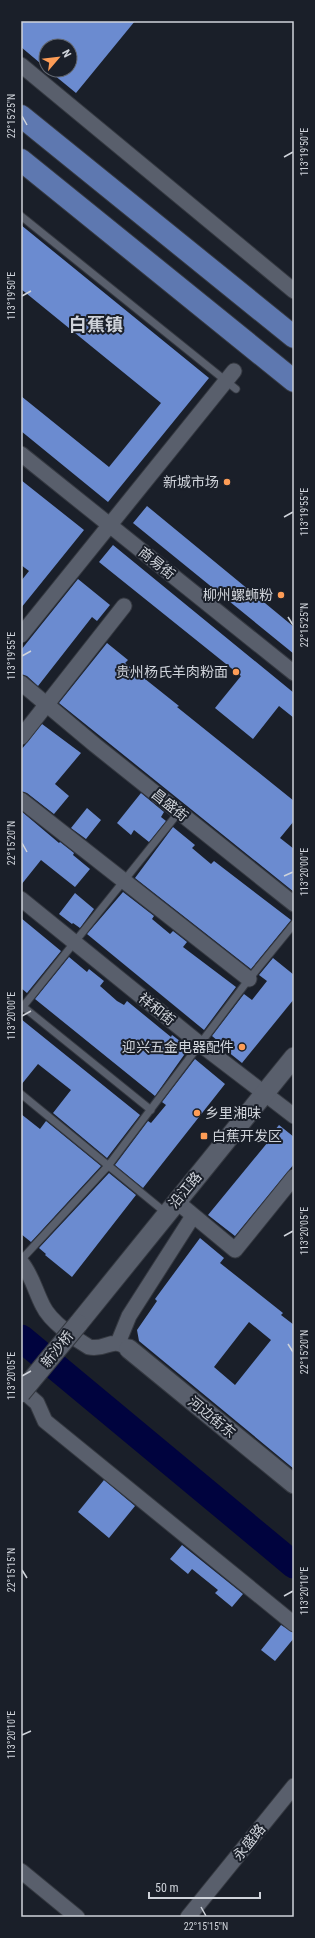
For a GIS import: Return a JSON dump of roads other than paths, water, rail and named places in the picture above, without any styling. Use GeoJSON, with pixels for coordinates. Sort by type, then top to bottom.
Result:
{"type":"FeatureCollection","features":[{"type":"Feature","properties":{"kind":"highway"},"geometry":{"type":"LineString","coordinates":[[21,116],[294,337]]}},
{"type":"Feature","properties":{"kind":"highway"},"geometry":{"type":"LineString","coordinates":[[21,160],[294,381]]}},
{"type":"Feature","properties":{"kind":"street"},"geometry":{"type":"LineString","coordinates":[[21,65],[294,292]]}},
{"type":"Feature","properties":{"kind":"street"},"geometry":{"type":"LineString","coordinates":[[21,635],[234,371]]}},
{"type":"Feature","properties":{"kind":"street","name":"商易街"},"geometry":{"type":"LineString","coordinates":[[21,454],[294,673]]}},
{"type":"Feature","properties":{"kind":"street"},"geometry":{"type":"LineString","coordinates":[[21,737],[124,606]]}},
{"type":"Feature","properties":{"kind":"street","name":"昌盛街"},"geometry":{"type":"LineString","coordinates":[[21,683],[294,904]]}},
{"type":"Feature","properties":{"kind":"street"},"geometry":{"type":"LineString","coordinates":[[21,800],[249,979]]}},
{"type":"Feature","properties":{"kind":"street","name":"祥和街"},"geometry":{"type":"LineString","coordinates":[[21,900],[200,1044],[294,1116]]}},
{"type":"Feature","properties":{"kind":"street","name":"沿江路"},"geometry":{"type":"LineString","coordinates":[[78,1324],[171,1207],[294,1057]]}},
{"type":"Feature","properties":{"kind":"street"},"geometry":{"type":"LineString","coordinates":[[171,1207],[193,1216],[235,1250],[294,1177]]}},
{"type":"Feature","properties":{"kind":"street"},"geometry":{"type":"LineString","coordinates":[[21,1261],[30,1275],[42,1305],[52,1318],[89,1347],[95,1349],[112,1342],[124,1346],[129,1316],[193,1216]]}},
{"type":"Feature","properties":{"kind":"street","name":"新沙桥"},"geometry":{"type":"LineString","coordinates":[[21,1393],[78,1324]]}},
{"type":"Feature","properties":{"kind":"street","name":"河边街东"},"geometry":{"type":"LineString","coordinates":[[124,1346],[294,1484]]}},
{"type":"Feature","properties":{"kind":"street"},"geometry":{"type":"LineString","coordinates":[[21,1389],[37,1403],[45,1421],[294,1624]]}},
{"type":"Feature","properties":{"kind":"street","name":"永盛路"},"geometry":{"type":"LineString","coordinates":[[188,1917],[294,1786]]}},
{"type":"Feature","properties":{"kind":"street"},"geometry":{"type":"LineString","coordinates":[[21,1871],[77,1917]]}},
{"type":"Feature","properties":{"kind":"lane"},"geometry":{"type":"LineString","coordinates":[[21,216],[236,389]]}},
{"type":"Feature","properties":{"kind":"lane"},"geometry":{"type":"LineString","coordinates":[[151,1110],[22,1007],[179,812]]}},
{"type":"Feature","properties":{"kind":"lane"},"geometry":{"type":"LineString","coordinates":[[21,1261],[108,1166],[249,979],[294,924]]}},
{"type":"Feature","properties":{"kind":"lane"},"geometry":{"type":"LineString","coordinates":[[21,1094],[108,1166],[171,1207]]}},
{"type":"Feature","properties":{"kind":"waterway"},"geometry":{"type":"LineString","coordinates":[[21,1338],[294,1565]]}},
{"type":"Feature","properties":{"kind":"place","name":"新城市场"},"geometry":{"type":"Point","coordinates":[227,482]}},
{"type":"Feature","properties":{"kind":"place","name":"柳州螺蛳粉"},"geometry":{"type":"Point","coordinates":[281,595]}},
{"type":"Feature","properties":{"kind":"place","name":"贵州杨氏羊肉粉面"},"geometry":{"type":"Point","coordinates":[236,672]}},
{"type":"Feature","properties":{"kind":"place","name":"迎兴五金电器配件"},"geometry":{"type":"Point","coordinates":[242,1047]}},
{"type":"Feature","properties":{"kind":"place","name":"乡里湘味"},"geometry":{"type":"Point","coordinates":[197,1113]}},
{"type":"Feature","properties":{"kind":"place","name":"白蕉开发区"},"geometry":{"type":"Point","coordinates":[204,1136]}},
{"type":"Feature","properties":{"kind":"district","name":"白蕉镇"},"geometry":{"type":"Point","coordinates":[96,325]}}]}
